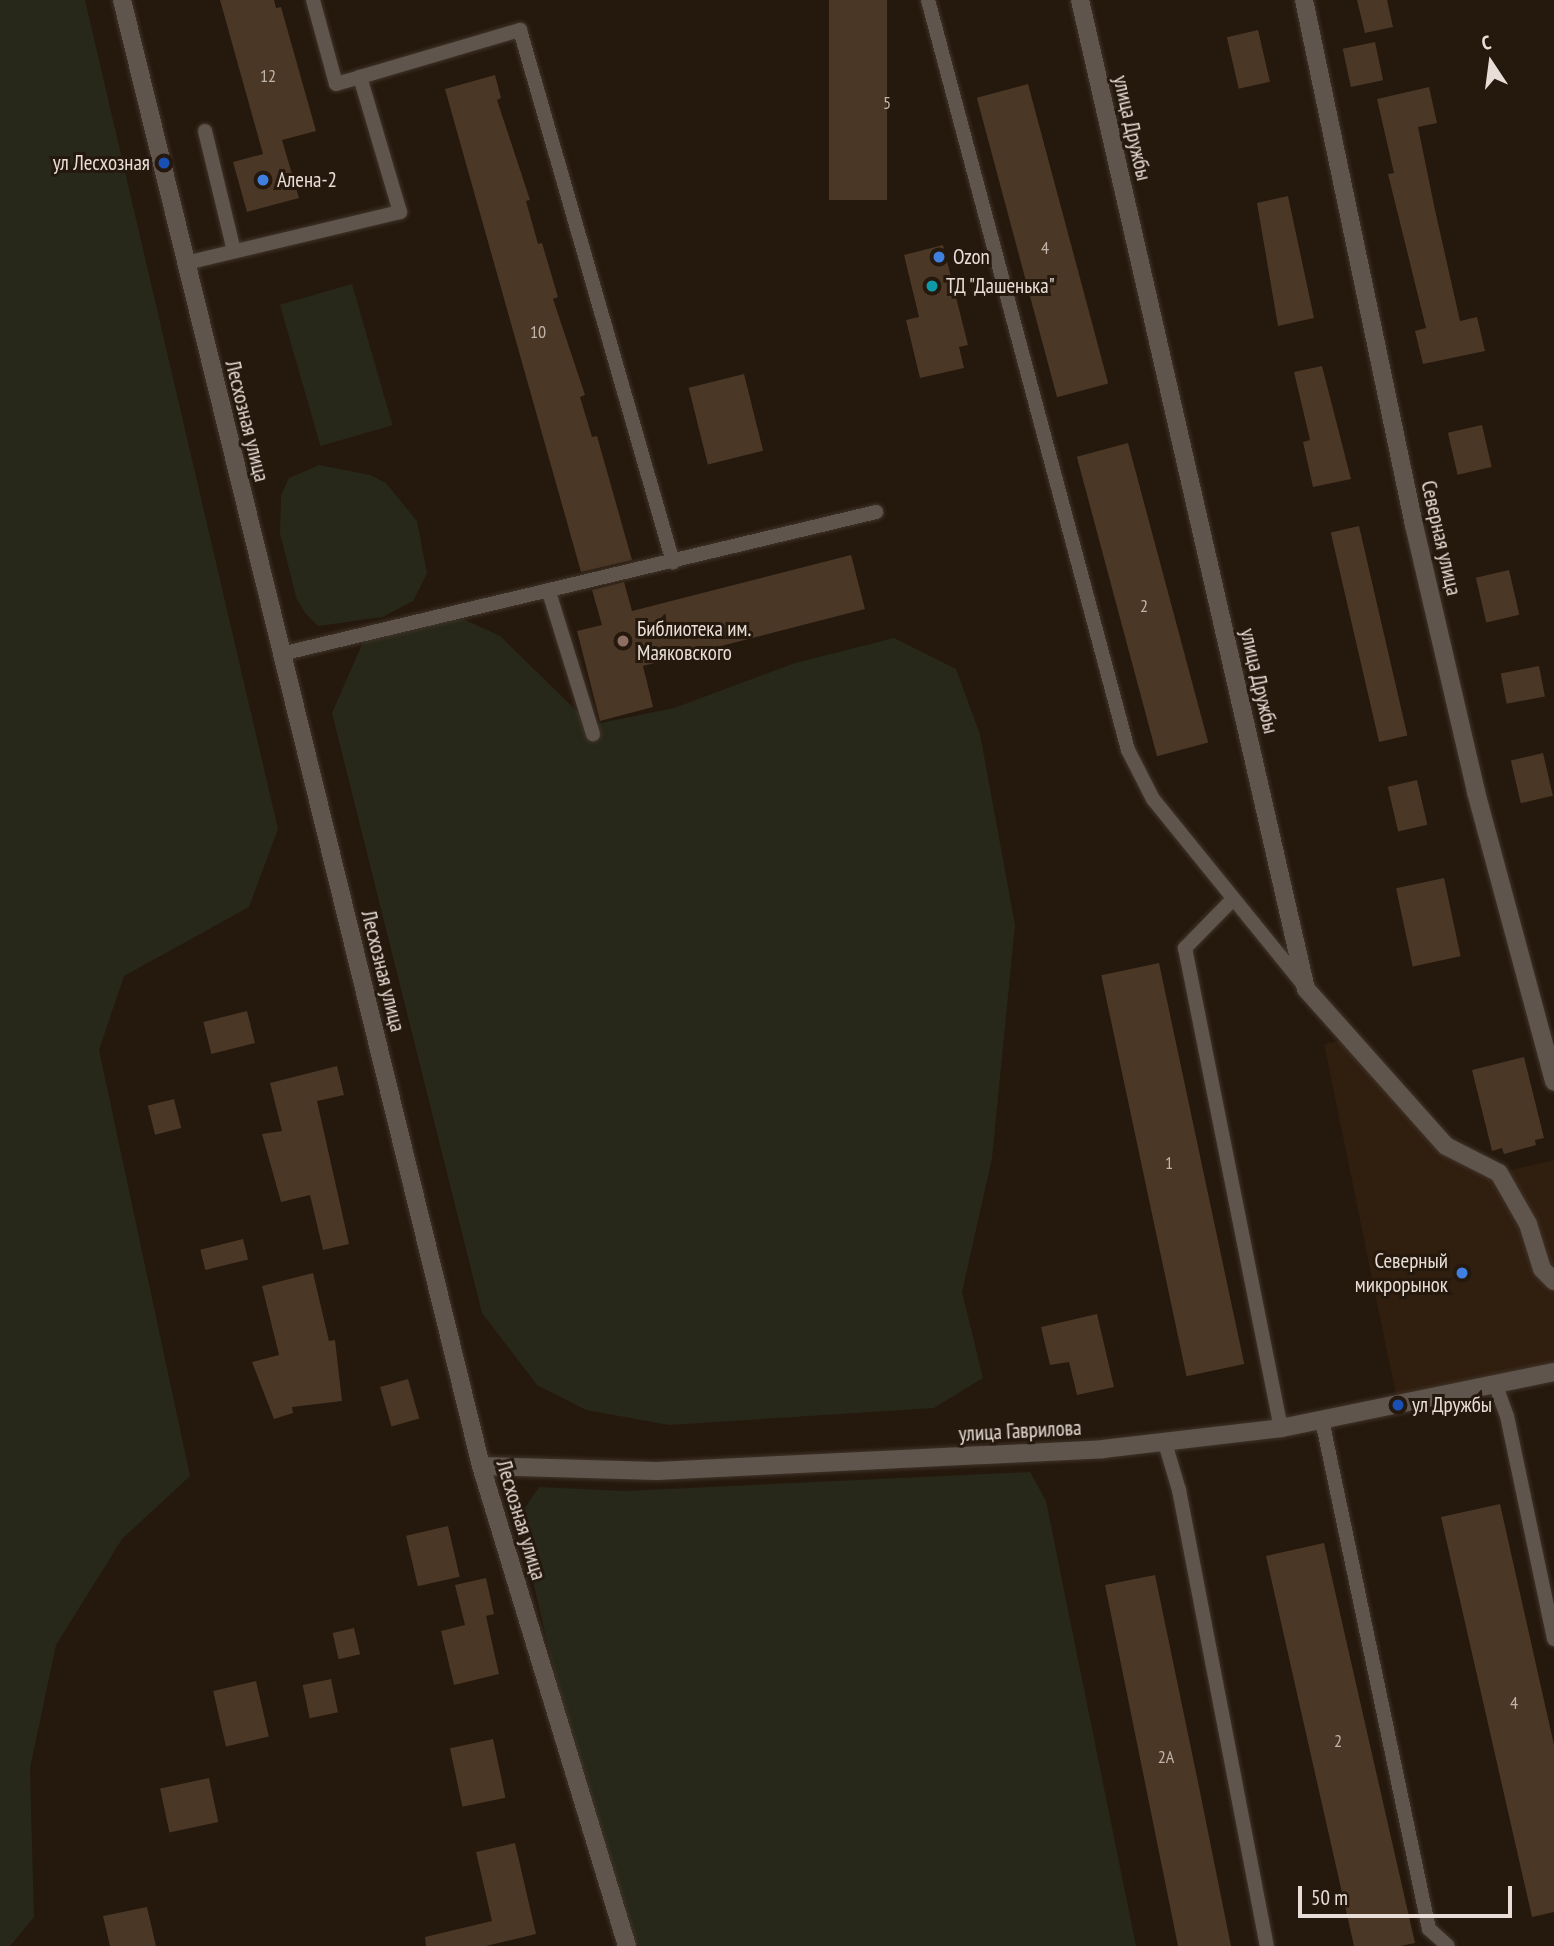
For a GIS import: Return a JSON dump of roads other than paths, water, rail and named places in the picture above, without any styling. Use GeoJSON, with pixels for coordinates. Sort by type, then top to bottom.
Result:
{"type":"FeatureCollection","features":[{"type":"Feature","properties":{"kind":"street","name":"Лесхозная улица"},"geometry":{"type":"LineString","coordinates":[[122,0],[481,1466],[626,1946]]}},
{"type":"Feature","properties":{"kind":"street","name":"улица Дружбы"},"geometry":{"type":"LineString","coordinates":[[1080,0],[1306,989],[1446,1146],[1499,1173],[1528,1224],[1542,1269],[1554,1281]]}},
{"type":"Feature","properties":{"kind":"street","name":"Северная улица"},"geometry":{"type":"LineString","coordinates":[[1304,0],[1414,525],[1476,792],[1554,1082]]}},
{"type":"Feature","properties":{"kind":"street","name":"улица Гаврилова"},"geometry":{"type":"LineString","coordinates":[[481,1466],[657,1471],[1165,1443],[1322,1420],[1554,1372]]}},
{"type":"Feature","properties":{"kind":"lane"},"geometry":{"type":"LineString","coordinates":[[313,0],[336,84],[520,30],[673,562]]}},
{"type":"Feature","properties":{"kind":"lane"},"geometry":{"type":"LineString","coordinates":[[928,0],[1128,750],[1153,799],[1306,989]]}},
{"type":"Feature","properties":{"kind":"lane"},"geometry":{"type":"LineString","coordinates":[[186,263],[400,212],[360,77]]}},
{"type":"Feature","properties":{"kind":"lane"},"geometry":{"type":"LineString","coordinates":[[205,131],[234,251]]}},
{"type":"Feature","properties":{"kind":"lane"},"geometry":{"type":"LineString","coordinates":[[281,653],[549,592],[876,512]]}},
{"type":"Feature","properties":{"kind":"lane"},"geometry":{"type":"LineString","coordinates":[[549,592],[593,734]]}},
{"type":"Feature","properties":{"kind":"lane"},"geometry":{"type":"LineString","coordinates":[[1233,899],[1185,948],[1281,1427]]}},
{"type":"Feature","properties":{"kind":"lane"},"geometry":{"type":"LineString","coordinates":[[1496,1386],[1507,1416],[1554,1639]]}},
{"type":"Feature","properties":{"kind":"lane"},"geometry":{"type":"LineString","coordinates":[[1322,1420],[1429,1929],[1448,1946]]}},
{"type":"Feature","properties":{"kind":"lane"},"geometry":{"type":"LineString","coordinates":[[1165,1443],[1179,1490],[1267,1946]]}},
{"type":"Feature","properties":{"kind":"place","name":"ул Лесхозная"},"geometry":{"type":"Point","coordinates":[164,163]}},
{"type":"Feature","properties":{"kind":"place","name":"Алена-2"},"geometry":{"type":"Point","coordinates":[263,180]}},
{"type":"Feature","properties":{"kind":"place","name":"Ozon"},"geometry":{"type":"Point","coordinates":[939,257]}},
{"type":"Feature","properties":{"kind":"place","name":"ТД \"Дашенька\""},"geometry":{"type":"Point","coordinates":[932,286]}},
{"type":"Feature","properties":{"kind":"place","name":"Библиотека им. Маяковского"},"geometry":{"type":"Point","coordinates":[623,641]}},
{"type":"Feature","properties":{"kind":"place","name":"Северный микрорынок"},"geometry":{"type":"Point","coordinates":[1462,1273]}},
{"type":"Feature","properties":{"kind":"place","name":"ул Дружбы"},"geometry":{"type":"Point","coordinates":[1398,1405]}}]}
